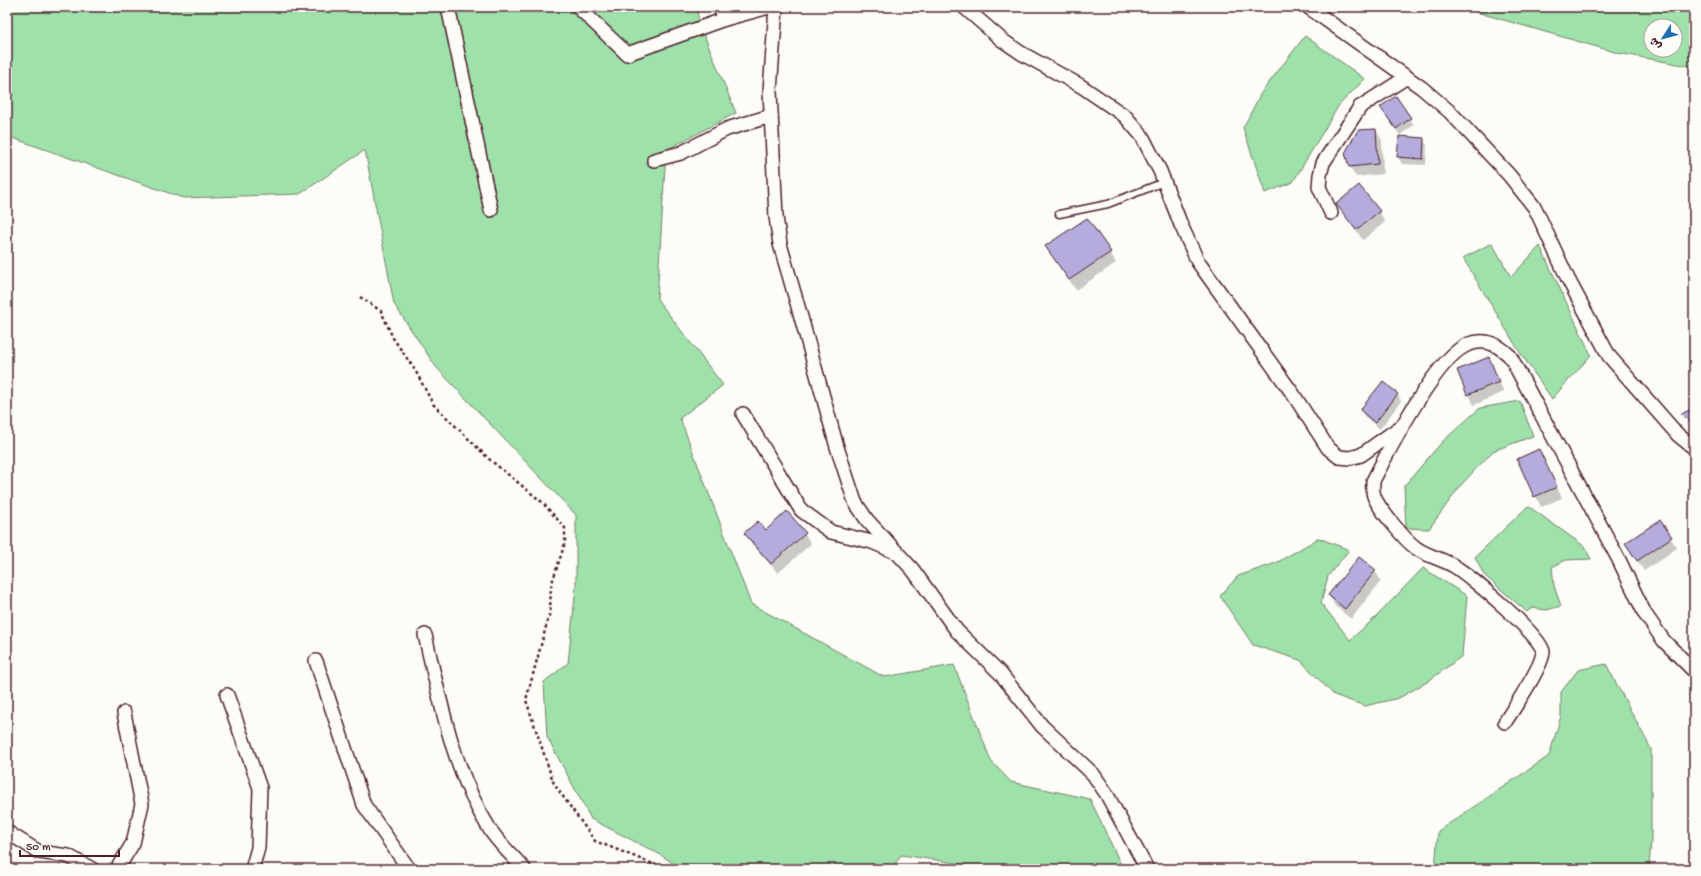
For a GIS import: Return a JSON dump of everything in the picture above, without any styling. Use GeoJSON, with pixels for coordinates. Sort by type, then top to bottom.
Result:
{"type":"FeatureCollection","features":[{"type":"Feature","properties":{"kind":"street"},"geometry":{"type":"LineString","coordinates":[[448,7],[491,210]]}},
{"type":"Feature","properties":{"kind":"street"},"geometry":{"type":"LineString","coordinates":[[578,7],[627,54],[722,13],[769,7]]}},
{"type":"Feature","properties":{"kind":"street"},"geometry":{"type":"LineString","coordinates":[[776,7],[770,91],[776,217],[780,244],[837,447],[855,502],[867,520],[900,554],[957,631],[1000,672],[1042,726],[1093,774],[1106,793],[1147,869]]}},
{"type":"Feature","properties":{"kind":"street"},"geometry":{"type":"LineString","coordinates":[[964,7],[1008,44],[1081,86],[1125,116],[1142,136],[1164,182],[1198,262],[1292,394],[1328,448],[1339,456],[1350,458],[1361,455],[1404,424]]}},
{"type":"Feature","properties":{"kind":"street"},"geometry":{"type":"LineString","coordinates":[[1308,7],[1407,77],[1450,112],[1509,175],[1531,202],[1589,321],[1609,356],[1678,435],[1694,448]]}},
{"type":"Feature","properties":{"kind":"street"},"geometry":{"type":"LineString","coordinates":[[1330,213],[1319,187],[1323,163],[1360,107],[1407,77]]}},
{"type":"Feature","properties":{"kind":"street"},"geometry":{"type":"LineString","coordinates":[[654,160],[681,153],[727,129],[771,116]]}},
{"type":"Feature","properties":{"kind":"street"},"geometry":{"type":"LineString","coordinates":[[1506,722],[1540,660],[1543,652],[1542,645],[1535,636],[1495,598],[1455,566],[1416,548],[1378,505],[1373,495],[1373,481],[1404,424],[1423,393],[1452,356],[1469,344],[1486,342],[1499,345],[1510,356],[1619,560],[1645,614],[1664,641],[1694,671]]}},
{"type":"Feature","properties":{"kind":"street"},"geometry":{"type":"LineString","coordinates":[[744,414],[801,510],[831,532],[872,542],[900,554]]}},
{"type":"Feature","properties":{"kind":"street"},"geometry":{"type":"LineString","coordinates":[[425,635],[438,696],[465,785],[489,829],[524,869]]}},
{"type":"Feature","properties":{"kind":"street"},"geometry":{"type":"LineString","coordinates":[[316,662],[364,805],[410,869]]}},
{"type":"Feature","properties":{"kind":"street"},"geometry":{"type":"LineString","coordinates":[[227,696],[260,788],[258,848],[252,869]]}},
{"type":"Feature","properties":{"kind":"street"},"geometry":{"type":"LineString","coordinates":[[117,869],[133,843],[142,804],[124,712]]}},
{"type":"Feature","properties":{"kind":"street"},"geometry":{"type":"LineString","coordinates":[[7,832],[39,852],[68,856],[92,869]]}},
{"type":"Feature","properties":{"kind":"lane"},"geometry":{"type":"LineString","coordinates":[[1059,214],[1108,204],[1164,182]]}},
{"type":"Feature","properties":{"kind":"path"},"geometry":{"type":"LineString","coordinates":[[360,297],[381,311],[393,338],[415,370],[433,404],[489,459],[542,502],[565,528],[565,543],[551,586],[550,612],[526,700],[554,784],[595,841],[666,869]]}},
{"type":"Feature","properties":{"kind":"green space"},"geometry":{"type":"Polygon","coordinates":[[[7,7],[696,7],[700,25],[736,113],[666,150],[657,299],[723,385],[680,418],[751,604],[884,677],[954,665],[991,761],[1011,782],[1090,799],[1123,869],[976,869],[963,864],[901,855],[892,869],[681,869],[661,855],[591,819],[547,737],[544,682],[568,663],[576,587],[576,515],[436,367],[394,304],[365,150],[300,194],[183,198],[7,136],[7,7]]]}},
{"type":"Feature","properties":{"kind":"green space"},"geometry":{"type":"Polygon","coordinates":[[[1473,7],[1694,7],[1694,67],[1645,58],[1683,58],[1683,18],[1643,18],[1643,58],[1618,53],[1476,12],[1473,7]]]}},
{"type":"Feature","properties":{"kind":"green space"},"geometry":{"type":"Polygon","coordinates":[[[1305,36],[1365,79],[1339,105],[1293,182],[1265,193],[1243,128],[1261,93],[1305,36]]]}},
{"type":"Feature","properties":{"kind":"green space"},"geometry":{"type":"Polygon","coordinates":[[[1492,243],[1511,277],[1540,246],[1591,355],[1552,399],[1519,351],[1463,258],[1492,243]]]}},
{"type":"Feature","properties":{"kind":"green space"},"geometry":{"type":"Polygon","coordinates":[[[1520,401],[1533,436],[1493,451],[1461,485],[1429,529],[1406,528],[1404,486],[1442,442],[1480,408],[1520,401]]]}},
{"type":"Feature","properties":{"kind":"green space"},"geometry":{"type":"Polygon","coordinates":[[[1528,506],[1584,546],[1591,559],[1566,560],[1552,567],[1554,586],[1561,606],[1547,610],[1532,608],[1527,612],[1484,575],[1475,557],[1528,506]]]}},
{"type":"Feature","properties":{"kind":"green space"},"geometry":{"type":"Polygon","coordinates":[[[1319,538],[1349,550],[1328,576],[1321,603],[1350,640],[1375,618],[1423,568],[1467,596],[1462,656],[1427,682],[1399,698],[1365,706],[1334,695],[1300,660],[1253,645],[1220,596],[1238,576],[1276,563],[1319,538]]]}},
{"type":"Feature","properties":{"kind":"green space"},"geometry":{"type":"Polygon","coordinates":[[[1606,664],[1651,749],[1651,839],[1649,869],[1435,869],[1438,831],[1549,756],[1561,716],[1561,692],[1578,670],[1606,664]]]}},
{"type":"Feature","properties":{"kind":"building"},"geometry":{"type":"Polygon","coordinates":[[[1396,96],[1411,118],[1396,129],[1380,107],[1396,96]]]}},
{"type":"Feature","properties":{"kind":"building"},"geometry":{"type":"Polygon","coordinates":[[[1376,129],[1378,164],[1349,167],[1345,153],[1358,130],[1376,129]]]}},
{"type":"Feature","properties":{"kind":"building"},"geometry":{"type":"Polygon","coordinates":[[[1399,136],[1424,138],[1423,159],[1397,157],[1399,136]]]}},
{"type":"Feature","properties":{"kind":"building"},"geometry":{"type":"Polygon","coordinates":[[[1359,185],[1380,211],[1356,230],[1336,204],[1359,185]]]}},
{"type":"Feature","properties":{"kind":"building"},"geometry":{"type":"Polygon","coordinates":[[[1087,218],[1111,252],[1069,280],[1045,246],[1087,218]]]}},
{"type":"Feature","properties":{"kind":"building"},"geometry":{"type":"Polygon","coordinates":[[[1489,357],[1499,382],[1467,395],[1457,370],[1489,357]]]}},
{"type":"Feature","properties":{"kind":"building"},"geometry":{"type":"Polygon","coordinates":[[[1383,381],[1398,394],[1375,423],[1360,410],[1383,381]]]}},
{"type":"Feature","properties":{"kind":"building"},"geometry":{"type":"Polygon","coordinates":[[[1694,408],[1694,427],[1681,414],[1694,408]]]}},
{"type":"Feature","properties":{"kind":"building"},"geometry":{"type":"Polygon","coordinates":[[[1539,449],[1557,487],[1534,497],[1517,459],[1539,449]]]}},
{"type":"Feature","properties":{"kind":"building"},"geometry":{"type":"Polygon","coordinates":[[[787,511],[806,533],[771,564],[744,533],[758,521],[766,530],[787,511]]]}},
{"type":"Feature","properties":{"kind":"building"},"geometry":{"type":"Polygon","coordinates":[[[1660,520],[1672,537],[1637,561],[1625,543],[1660,520]]]}},
{"type":"Feature","properties":{"kind":"building"},"geometry":{"type":"Polygon","coordinates":[[[1359,557],[1376,570],[1345,609],[1328,595],[1359,557]]]}}]}
